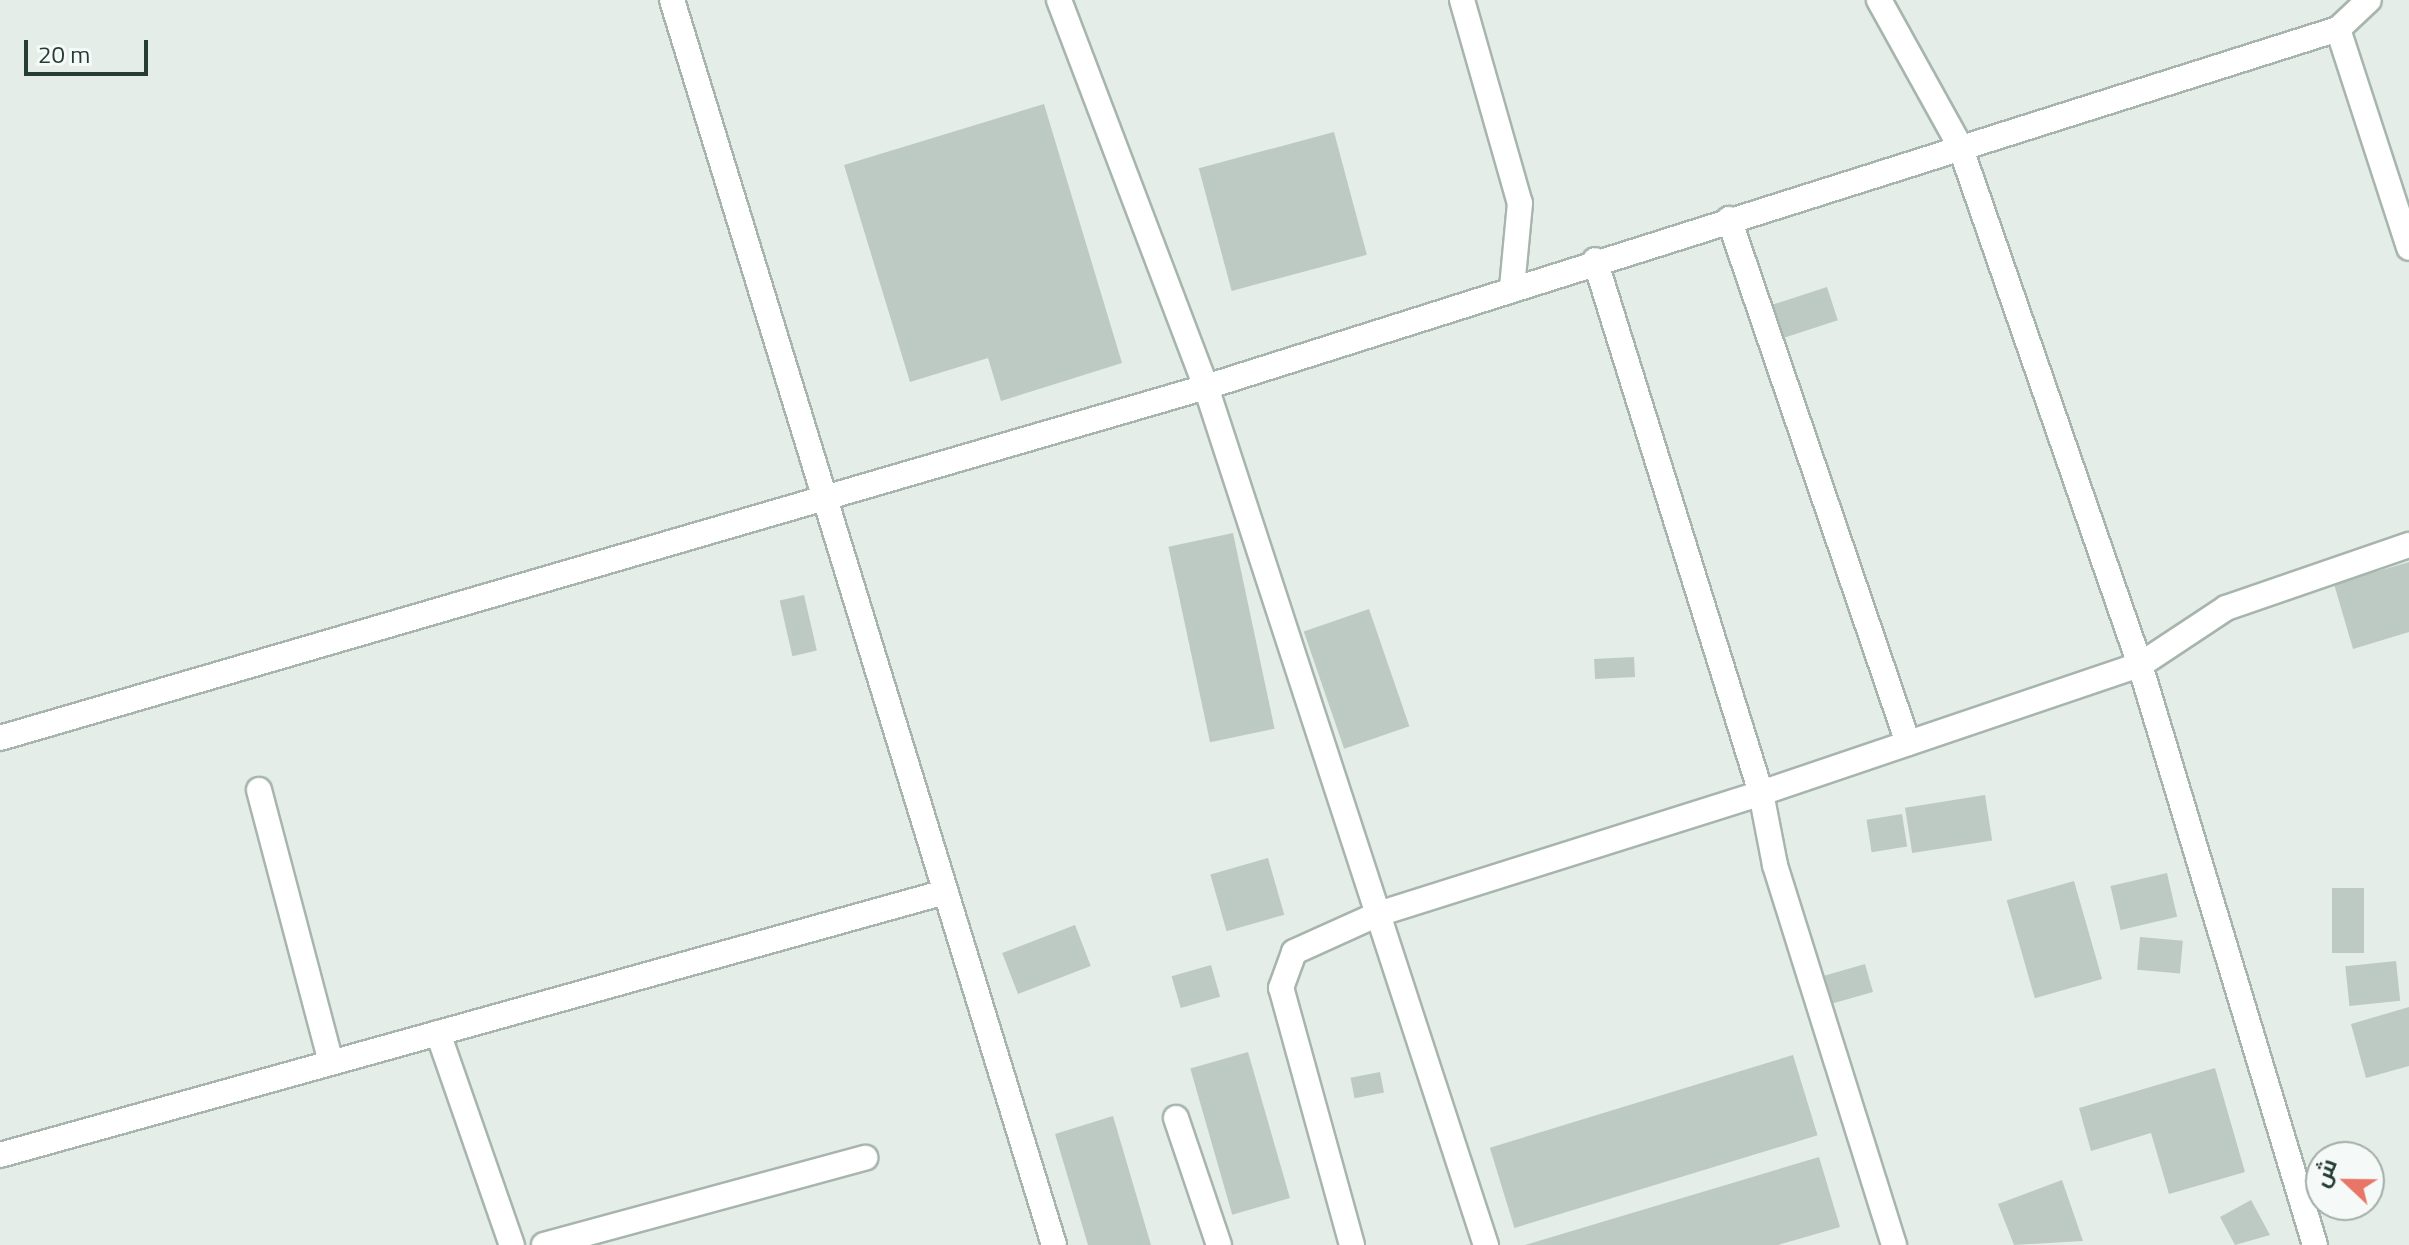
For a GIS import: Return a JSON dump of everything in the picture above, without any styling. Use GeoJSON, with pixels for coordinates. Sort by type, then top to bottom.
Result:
{"type":"FeatureCollection","features":[{"type":"Feature","properties":{"kind":"street"},"geometry":{"type":"LineString","coordinates":[[672,0],[1054,1245]]}},
{"type":"Feature","properties":{"kind":"street"},"geometry":{"type":"LineString","coordinates":[[1059,0],[1206,387],[1486,1245]]}},
{"type":"Feature","properties":{"kind":"street"},"geometry":{"type":"LineString","coordinates":[[1462,0],[1520,203],[1512,288]]}},
{"type":"Feature","properties":{"kind":"street"},"geometry":{"type":"LineString","coordinates":[[1879,0],[1960,146],[2140,665],[2315,1245]]}},
{"type":"Feature","properties":{"kind":"street"},"geometry":{"type":"LineString","coordinates":[[0,738],[826,502],[1206,387],[1595,260],[2338,29],[2369,0]]}},
{"type":"Feature","properties":{"kind":"street"},"geometry":{"type":"LineString","coordinates":[[2338,29],[2409,248]]}},
{"type":"Feature","properties":{"kind":"street"},"geometry":{"type":"LineString","coordinates":[[1729,219],[1908,743]]}},
{"type":"Feature","properties":{"kind":"street"},"geometry":{"type":"LineString","coordinates":[[1595,260],[1761,793],[1775,865],[1894,1245]]}},
{"type":"Feature","properties":{"kind":"street"},"geometry":{"type":"LineString","coordinates":[[1352,1245],[1281,988],[1294,952],[1378,914],[1761,793],[2140,665],[2226,608],[2409,545]]}},
{"type":"Feature","properties":{"kind":"street"},"geometry":{"type":"LineString","coordinates":[[259,790],[331,1063]]}},
{"type":"Feature","properties":{"kind":"street"},"geometry":{"type":"LineString","coordinates":[[0,1155],[945,892]]}},
{"type":"Feature","properties":{"kind":"street"},"geometry":{"type":"LineString","coordinates":[[438,1033],[512,1245]]}},
{"type":"Feature","properties":{"kind":"street"},"geometry":{"type":"LineString","coordinates":[[1176,1118],[1219,1245]]}},
{"type":"Feature","properties":{"kind":"street"},"geometry":{"type":"LineString","coordinates":[[544,1245],[865,1158]]}},
{"type":"Feature","properties":{"kind":"building"},"geometry":{"type":"Polygon","coordinates":[[[1044,104],[1122,363],[1001,401],[988,358],[910,382],[844,165],[1044,104]]]}},
{"type":"Feature","properties":{"kind":"building"},"geometry":{"type":"Polygon","coordinates":[[[1334,132],[1367,255],[1232,291],[1199,168],[1334,132]]]}},
{"type":"Feature","properties":{"kind":"building"},"geometry":{"type":"Polygon","coordinates":[[[1827,287],[1838,320],[1764,344],[1753,311],[1827,287]]]}},
{"type":"Feature","properties":{"kind":"building"},"geometry":{"type":"Polygon","coordinates":[[[1233,533],[1275,729],[1210,742],[1168,547],[1233,533]]]}},
{"type":"Feature","properties":{"kind":"building"},"geometry":{"type":"Polygon","coordinates":[[[2409,562],[2409,632],[2353,649],[2334,584],[2409,562]]]}},
{"type":"Feature","properties":{"kind":"building"},"geometry":{"type":"Polygon","coordinates":[[[804,595],[817,651],[792,656],[780,601],[804,595]]]}},
{"type":"Feature","properties":{"kind":"building"},"geometry":{"type":"Polygon","coordinates":[[[1369,609],[1409,726],[1344,749],[1304,631],[1369,609]]]}},
{"type":"Feature","properties":{"kind":"building"},"geometry":{"type":"Polygon","coordinates":[[[1634,657],[1635,677],[1595,679],[1594,659],[1634,657]]]}},
{"type":"Feature","properties":{"kind":"building"},"geometry":{"type":"Polygon","coordinates":[[[1985,795],[1992,840],[1912,853],[1905,808],[1985,795]]]}},
{"type":"Feature","properties":{"kind":"building"},"geometry":{"type":"Polygon","coordinates":[[[1902,814],[1907,847],[1872,852],[1866,820],[1902,814]]]}},
{"type":"Feature","properties":{"kind":"building"},"geometry":{"type":"Polygon","coordinates":[[[1268,858],[1284,915],[1227,931],[1210,875],[1268,858]]]}},
{"type":"Feature","properties":{"kind":"building"},"geometry":{"type":"Polygon","coordinates":[[[2167,873],[2177,917],[2121,930],[2110,886],[2167,873]]]}},
{"type":"Feature","properties":{"kind":"building"},"geometry":{"type":"Polygon","coordinates":[[[2074,881],[2102,979],[2035,998],[2007,900],[2074,881]]]}},
{"type":"Feature","properties":{"kind":"building"},"geometry":{"type":"Polygon","coordinates":[[[2332,888],[2364,888],[2364,953],[2332,953],[2332,888]]]}},
{"type":"Feature","properties":{"kind":"building"},"geometry":{"type":"Polygon","coordinates":[[[1075,925],[1091,966],[1018,994],[1002,953],[1075,925]]]}},
{"type":"Feature","properties":{"kind":"building"},"geometry":{"type":"Polygon","coordinates":[[[2140,937],[2183,941],[2180,974],[2137,970],[2140,937]]]}},
{"type":"Feature","properties":{"kind":"building"},"geometry":{"type":"Polygon","coordinates":[[[2396,961],[2400,1001],[2349,1006],[2345,966],[2396,961]]]}},
{"type":"Feature","properties":{"kind":"building"},"geometry":{"type":"Polygon","coordinates":[[[1865,964],[1873,992],[1829,1005],[1821,977],[1865,964]]]}},
{"type":"Feature","properties":{"kind":"building"},"geometry":{"type":"Polygon","coordinates":[[[1211,965],[1220,997],[1181,1008],[1172,976],[1211,965]]]}},
{"type":"Feature","properties":{"kind":"building"},"geometry":{"type":"Polygon","coordinates":[[[2409,1007],[2409,1066],[2366,1078],[2351,1024],[2409,1007]]]}},
{"type":"Feature","properties":{"kind":"building"},"geometry":{"type":"Polygon","coordinates":[[[1248,1052],[1290,1198],[1232,1215],[1190,1069],[1248,1052]]]}},
{"type":"Feature","properties":{"kind":"building"},"geometry":{"type":"Polygon","coordinates":[[[1793,1055],[1818,1135],[1514,1228],[1490,1148],[1793,1055]]]}},
{"type":"Feature","properties":{"kind":"building"},"geometry":{"type":"Polygon","coordinates":[[[2215,1068],[2245,1172],[2169,1194],[2151,1133],[2091,1151],[2079,1108],[2215,1068]]]}},
{"type":"Feature","properties":{"kind":"building"},"geometry":{"type":"Polygon","coordinates":[[[1380,1072],[1384,1093],[1355,1098],[1351,1078],[1380,1072]]]}},
{"type":"Feature","properties":{"kind":"building"},"geometry":{"type":"Polygon","coordinates":[[[1113,1116],[1151,1245],[1088,1245],[1055,1134],[1113,1116]]]}},
{"type":"Feature","properties":{"kind":"building"},"geometry":{"type":"Polygon","coordinates":[[[1819,1157],[1840,1227],[1778,1245],[1525,1245],[1819,1157]]]}},
{"type":"Feature","properties":{"kind":"building"},"geometry":{"type":"Polygon","coordinates":[[[2062,1180],[2083,1241],[2014,1245],[1998,1204],[2062,1180]]]}},
{"type":"Feature","properties":{"kind":"building"},"geometry":{"type":"Polygon","coordinates":[[[2251,1200],[2270,1235],[2235,1245],[2220,1217],[2251,1200]]]}}]}
